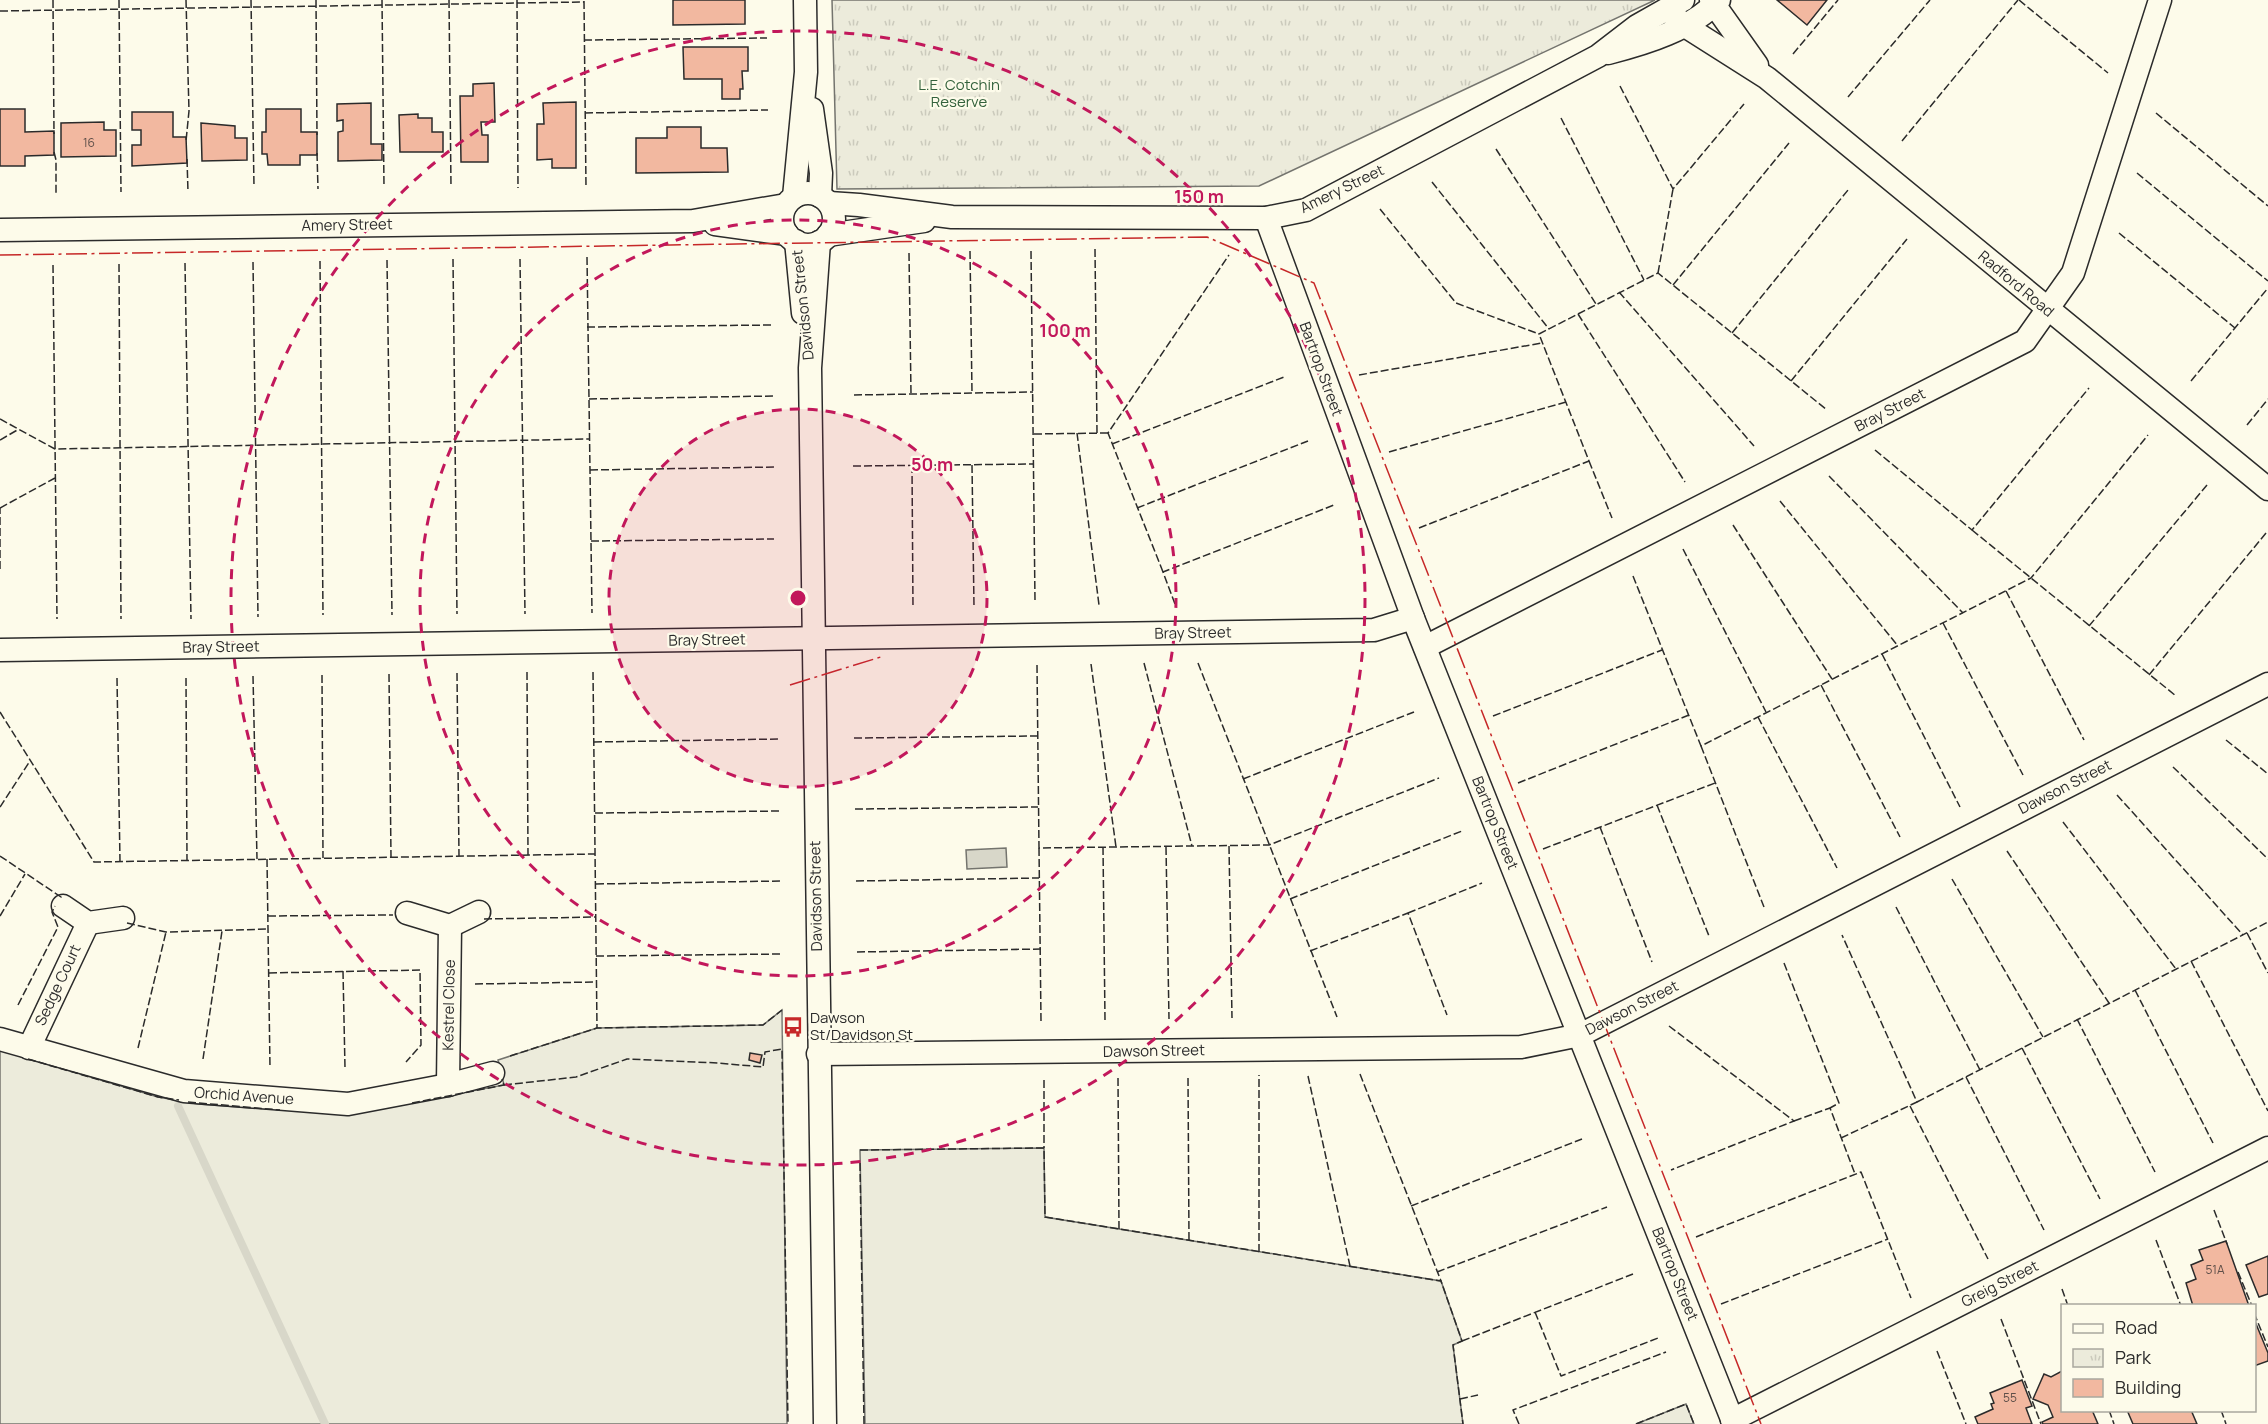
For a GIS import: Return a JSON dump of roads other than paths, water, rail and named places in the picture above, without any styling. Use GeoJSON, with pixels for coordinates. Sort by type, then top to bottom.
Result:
{"type":"FeatureCollection","features":[{"type":"Feature","properties":{"kind":"street"},"geometry":{"type":"LineString","coordinates":[[805,0],[806,72],[824,199],[833,211],[834,219],[832,228],[823,239],[803,244],[792,238],[782,220],[790,201],[806,72]]}},
{"type":"Feature","properties":{"kind":"street","name":"Bray Street"},"geometry":{"type":"LineString","coordinates":[[1425,646],[2025,341],[2073,273],[2160,0]]}},
{"type":"Feature","properties":{"kind":"street","name":"Radford Road"},"geometry":{"type":"LineString","coordinates":[[1714,2],[1767,78]]}},
{"type":"Feature","properties":{"kind":"street","name":"Amery Street"},"geometry":{"type":"LineString","coordinates":[[1598,56],[1648,43],[1684,26],[1714,2]]}},
{"type":"Feature","properties":{"kind":"street","name":"Radford Road"},"geometry":{"type":"LineString","coordinates":[[1676,5],[1684,26],[1767,78],[2268,489]]}},
{"type":"Feature","properties":{"kind":"street","name":"Amery Street"},"geometry":{"type":"LineString","coordinates":[[824,199],[952,217],[1266,218],[1306,210],[1598,56],[1637,26],[1676,5]]}},
{"type":"Feature","properties":{"kind":"street"},"geometry":{"type":"LineString","coordinates":[[790,201],[807,193],[824,199]]}},
{"type":"Feature","properties":{"kind":"street","name":"Amery Street"},"geometry":{"type":"LineString","coordinates":[[693,221],[790,201]]}},
{"type":"Feature","properties":{"kind":"street","name":"Amery Street"},"geometry":{"type":"LineString","coordinates":[[823,239],[952,217]]}},
{"type":"Feature","properties":{"kind":"street","name":"Bartrop Street"},"geometry":{"type":"LineString","coordinates":[[1266,218],[1413,618],[1733,1422]]}},
{"type":"Feature","properties":{"kind":"street","name":"Amery Street"},"geometry":{"type":"LineString","coordinates":[[0,230],[693,221],[792,238]]}},
{"type":"Feature","properties":{"kind":"street","name":"Davidson Street"},"geometry":{"type":"LineString","coordinates":[[792,238],[810,368]]}},
{"type":"Feature","properties":{"kind":"street","name":"Davidson Street"},"geometry":{"type":"LineString","coordinates":[[823,239],[810,368],[825,1424]]}},
{"type":"Feature","properties":{"kind":"street","name":"Bray Street"},"geometry":{"type":"LineString","coordinates":[[0,650],[1374,630],[1413,618]]}},
{"type":"Feature","properties":{"kind":"street","name":"Dawson Street"},"geometry":{"type":"LineString","coordinates":[[818,1054],[1521,1047],[1580,1035],[2268,684]]}},
{"type":"Feature","properties":{"kind":"street"},"geometry":{"type":"LineString","coordinates":[[63,906],[88,922],[123,918]]}},
{"type":"Feature","properties":{"kind":"street"},"geometry":{"type":"LineString","coordinates":[[407,913],[450,926],[478,912]]}},
{"type":"Feature","properties":{"kind":"street","name":"Sedge Court"},"geometry":{"type":"LineString","coordinates":[[29,1047],[88,922]]}},
{"type":"Feature","properties":{"kind":"street","name":"Kestrel Close"},"geometry":{"type":"LineString","coordinates":[[448,1085],[450,926]]}},
{"type":"Feature","properties":{"kind":"street","name":"Orchid Avenue"},"geometry":{"type":"LineString","coordinates":[[0,1039],[184,1091],[348,1104],[448,1085],[493,1073]]}},
{"type":"Feature","properties":{"kind":"street","name":"Greig Street"},"geometry":{"type":"LineString","coordinates":[[1733,1422],[2268,1148]]}},
{"type":"Feature","properties":{"kind":"waterway"},"geometry":{"type":"LineString","coordinates":[[178,1106],[325,1424]]}},
{"type":"Feature","properties":{"kind":"place","name":"Dawson St/Davidson St"},"geometry":{"type":"Point","coordinates":[793,1027]}},
{"type":"Feature","properties":{"kind":"park label","name":"L.E. Cotchin Reserve"},"geometry":{"type":"Point","coordinates":[959,94]}}]}
